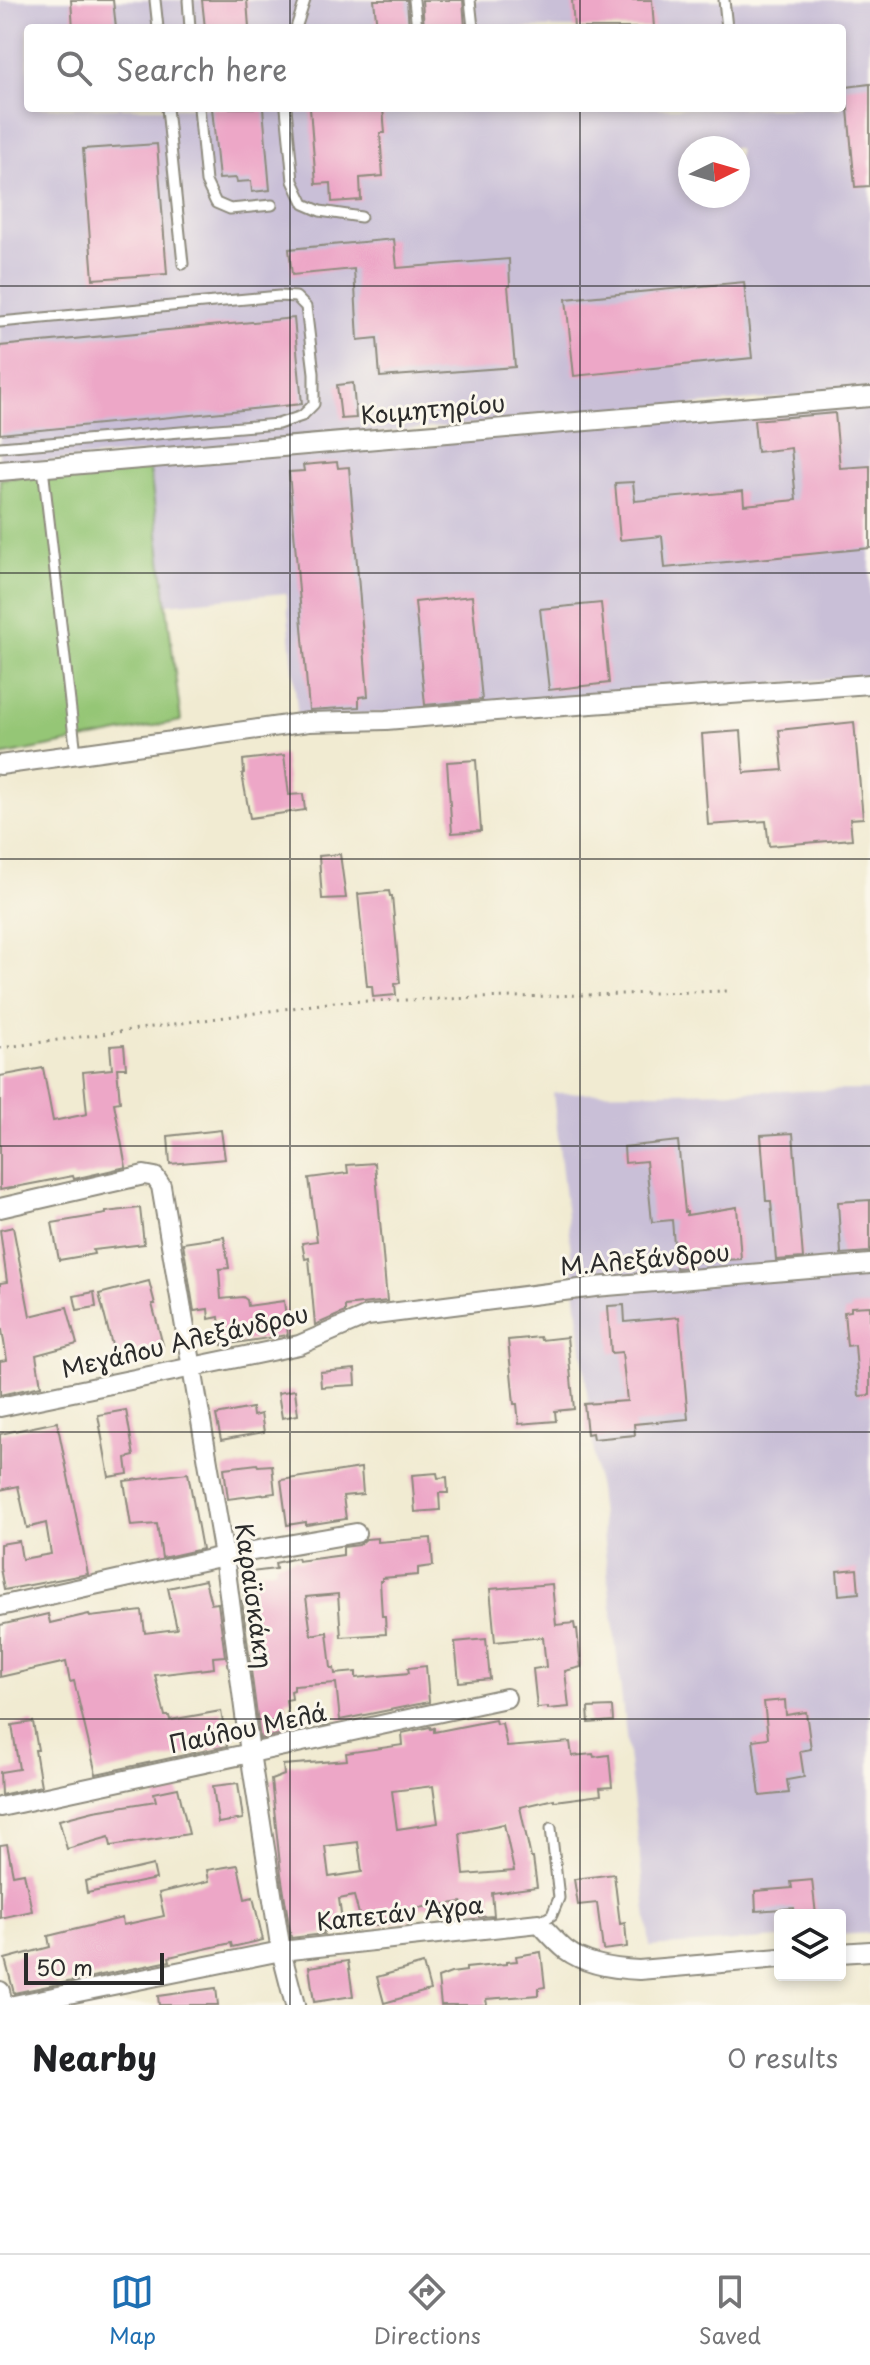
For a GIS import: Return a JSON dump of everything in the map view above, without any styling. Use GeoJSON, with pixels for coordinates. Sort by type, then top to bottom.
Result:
{"type":"FeatureCollection","features":[{"type":"Feature","properties":{"kind":"street","name":"Κοιμητηρίου"},"geometry":{"type":"LineString","coordinates":[[0,471],[870,397]]}},
{"type":"Feature","properties":{"kind":"street"},"geometry":{"type":"LineString","coordinates":[[0,765],[308,722],[386,720],[870,684]]}},
{"type":"Feature","properties":{"kind":"street","name":"Καραϊσκάκη"},"geometry":{"type":"LineString","coordinates":[[0,1208],[144,1175],[159,1181],[224,1556],[250,1753],[281,1951],[295,2005]]}},
{"type":"Feature","properties":{"kind":"street","name":"Μ.Αλεξάνδρου"},"geometry":{"type":"LineString","coordinates":[[426,1308],[595,1287],[870,1264]]}},
{"type":"Feature","properties":{"kind":"street","name":"Μεγάλου Αλεξάνδρου"},"geometry":{"type":"LineString","coordinates":[[0,1407],[299,1345],[367,1316],[426,1308]]}},
{"type":"Feature","properties":{"kind":"street"},"geometry":{"type":"LineString","coordinates":[[0,1606],[224,1556],[356,1533]]}},
{"type":"Feature","properties":{"kind":"street","name":"Παύλου Μελά"},"geometry":{"type":"LineString","coordinates":[[0,1807],[506,1698]]}},
{"type":"Feature","properties":{"kind":"street"},"geometry":{"type":"LineString","coordinates":[[539,1923],[567,1951],[588,1961],[618,1969],[639,1970],[774,1959]]}},
{"type":"Feature","properties":{"kind":"street","name":"Καπετάν Άγρα"},"geometry":{"type":"LineString","coordinates":[[14,2005],[281,1951],[539,1923]]}},
{"type":"Feature","properties":{"kind":"street"},"geometry":{"type":"LineString","coordinates":[[846,1953],[870,1951]]}},
{"type":"Feature","properties":{"kind":"street"},"geometry":{"type":"LineString","coordinates":[[0,1991],[3,2005]]}},
{"type":"Feature","properties":{"kind":"lane"},"geometry":{"type":"LineString","coordinates":[[155,0],[158,24]]}},
{"type":"Feature","properties":{"kind":"lane"},"geometry":{"type":"LineString","coordinates":[[188,0],[190,24]]}},
{"type":"Feature","properties":{"kind":"lane"},"geometry":{"type":"LineString","coordinates":[[297,24],[305,0]]}},
{"type":"Feature","properties":{"kind":"lane"},"geometry":{"type":"LineString","coordinates":[[414,0],[417,24]]}},
{"type":"Feature","properties":{"kind":"lane"},"geometry":{"type":"LineString","coordinates":[[470,0],[473,24]]}},
{"type":"Feature","properties":{"kind":"lane"},"geometry":{"type":"LineString","coordinates":[[724,0],[727,24]]}},
{"type":"Feature","properties":{"kind":"lane"},"geometry":{"type":"LineString","coordinates":[[167,112],[183,264]]}},
{"type":"Feature","properties":{"kind":"lane"},"geometry":{"type":"LineString","coordinates":[[199,112],[206,182],[216,203],[230,209],[272,205]]}},
{"type":"Feature","properties":{"kind":"lane"},"geometry":{"type":"LineString","coordinates":[[286,112],[293,181],[304,204],[320,211],[361,217]]}},
{"type":"Feature","properties":{"kind":"lane"},"geometry":{"type":"LineString","coordinates":[[0,322],[279,296],[296,297],[306,307],[314,373],[314,404],[302,416],[278,424],[0,447]]}},
{"type":"Feature","properties":{"kind":"lane"},"geometry":{"type":"LineString","coordinates":[[43,468],[76,754]]}},
{"type":"Feature","properties":{"kind":"lane"},"geometry":{"type":"LineString","coordinates":[[539,1923],[552,1915],[559,1898],[551,1828]]}},
{"type":"Feature","properties":{"kind":"path"},"geometry":{"type":"LineString","coordinates":[[0,1048],[335,1002],[728,991]]}},
{"type":"Feature","properties":{"kind":"shaded area"},"geometry":{"type":"Polygon","coordinates":[[[0,0],[870,0],[870,390],[0,465],[0,0]]]}},
{"type":"Feature","properties":{"kind":"shaded area"},"geometry":{"type":"Polygon","coordinates":[[[870,403],[870,676],[298,719],[286,593],[166,604],[149,462],[870,403]]]}},
{"type":"Feature","properties":{"kind":"shaded area"},"geometry":{"type":"Polygon","coordinates":[[[870,1090],[870,1933],[846,1935],[846,1909],[774,1909],[774,1938],[650,1947],[553,1093],[870,1090]]]}},
{"type":"Feature","properties":{"kind":"green space"},"geometry":{"type":"Polygon","coordinates":[[[149,462],[181,721],[0,756],[0,479],[149,462]]]}},
{"type":"Feature","properties":{"kind":"building"},"geometry":{"type":"Polygon","coordinates":[[[71,0],[113,0],[116,24],[73,24],[71,0]]]}},
{"type":"Feature","properties":{"kind":"building"},"geometry":{"type":"Polygon","coordinates":[[[202,0],[247,0],[249,24],[205,24],[202,0]]]}},
{"type":"Feature","properties":{"kind":"building"},"geometry":{"type":"Polygon","coordinates":[[[374,0],[407,0],[409,24],[377,24],[374,0]]]}},
{"type":"Feature","properties":{"kind":"building"},"geometry":{"type":"Polygon","coordinates":[[[422,0],[463,0],[465,24],[424,24],[422,0]]]}},
{"type":"Feature","properties":{"kind":"building"},"geometry":{"type":"Polygon","coordinates":[[[572,0],[652,0],[654,24],[574,24],[572,0]]]}},
{"type":"Feature","properties":{"kind":"building"},"geometry":{"type":"Polygon","coordinates":[[[870,84],[870,186],[855,187],[846,87],[870,84]]]}},
{"type":"Feature","properties":{"kind":"building"},"geometry":{"type":"Polygon","coordinates":[[[212,112],[263,112],[270,190],[252,192],[251,181],[219,179],[212,112]]]}},
{"type":"Feature","properties":{"kind":"building"},"geometry":{"type":"Polygon","coordinates":[[[310,112],[383,112],[385,133],[380,133],[383,176],[360,178],[361,200],[332,202],[331,183],[316,184],[310,112]]]}},
{"type":"Feature","properties":{"kind":"building"},"geometry":{"type":"Polygon","coordinates":[[[157,144],[167,274],[93,279],[83,149],[157,144]]]}},
{"type":"Feature","properties":{"kind":"building"},"geometry":{"type":"Polygon","coordinates":[[[394,239],[397,268],[509,259],[508,286],[515,367],[380,377],[377,338],[358,340],[354,269],[292,275],[289,249],[394,239]]]}},
{"type":"Feature","properties":{"kind":"building"},"geometry":{"type":"Polygon","coordinates":[[[744,282],[752,358],[574,376],[566,299],[744,282]]]}},
{"type":"Feature","properties":{"kind":"building"},"geometry":{"type":"Polygon","coordinates":[[[294,318],[302,404],[0,434],[0,346],[294,318]]]}},
{"type":"Feature","properties":{"kind":"building"},"geometry":{"type":"Polygon","coordinates":[[[353,383],[356,418],[341,419],[337,385],[353,383]]]}},
{"type":"Feature","properties":{"kind":"building"},"geometry":{"type":"Polygon","coordinates":[[[835,413],[840,468],[870,466],[870,548],[665,568],[662,536],[620,540],[615,483],[633,482],[635,501],[743,491],[744,505],[796,500],[791,448],[757,452],[754,420],[835,413]]]}},
{"type":"Feature","properties":{"kind":"building"},"geometry":{"type":"Polygon","coordinates":[[[337,462],[338,468],[349,467],[368,696],[359,697],[359,707],[309,710],[289,472],[304,471],[303,465],[337,462]]]}},
{"type":"Feature","properties":{"kind":"building"},"geometry":{"type":"Polygon","coordinates":[[[472,596],[482,700],[425,705],[415,602],[472,596]]]}},
{"type":"Feature","properties":{"kind":"building"},"geometry":{"type":"Polygon","coordinates":[[[601,603],[609,683],[549,690],[540,609],[601,603]]]}},
{"type":"Feature","properties":{"kind":"building"},"geometry":{"type":"Polygon","coordinates":[[[854,722],[863,818],[850,819],[852,839],[769,846],[766,821],[708,825],[702,734],[741,731],[744,773],[783,770],[779,730],[854,722]]]}},
{"type":"Feature","properties":{"kind":"building"},"geometry":{"type":"Polygon","coordinates":[[[284,755],[289,795],[303,794],[305,810],[250,818],[242,774],[243,760],[284,755]]]}},
{"type":"Feature","properties":{"kind":"building"},"geometry":{"type":"Polygon","coordinates":[[[476,760],[481,831],[452,833],[447,762],[476,760]]]}},
{"type":"Feature","properties":{"kind":"building"},"geometry":{"type":"Polygon","coordinates":[[[340,854],[346,898],[322,899],[319,856],[340,854]]]}},
{"type":"Feature","properties":{"kind":"building"},"geometry":{"type":"Polygon","coordinates":[[[389,891],[400,983],[395,984],[396,995],[373,997],[372,986],[367,986],[358,894],[389,891]]]}},
{"type":"Feature","properties":{"kind":"building"},"geometry":{"type":"Polygon","coordinates":[[[124,1045],[126,1068],[117,1068],[120,1102],[114,1103],[126,1167],[74,1179],[73,1176],[0,1190],[0,1076],[43,1068],[53,1121],[87,1114],[83,1072],[112,1069],[110,1046],[124,1045]]]}},
{"type":"Feature","properties":{"kind":"building"},"geometry":{"type":"Polygon","coordinates":[[[221,1130],[225,1159],[170,1164],[168,1136],[221,1130]]]}},
{"type":"Feature","properties":{"kind":"building"},"geometry":{"type":"Polygon","coordinates":[[[793,1133],[803,1258],[776,1260],[771,1201],[766,1201],[761,1135],[793,1133]]]}},
{"type":"Feature","properties":{"kind":"building"},"geometry":{"type":"Polygon","coordinates":[[[678,1141],[685,1212],[687,1215],[737,1207],[741,1259],[691,1262],[692,1267],[676,1268],[672,1220],[652,1222],[646,1161],[625,1163],[624,1147],[678,1141]]]}},
{"type":"Feature","properties":{"kind":"building"},"geometry":{"type":"Polygon","coordinates":[[[375,1163],[387,1301],[345,1306],[345,1312],[315,1325],[309,1258],[305,1259],[302,1243],[317,1241],[309,1178],[348,1173],[347,1165],[375,1163]]]}},
{"type":"Feature","properties":{"kind":"building"},"geometry":{"type":"Polygon","coordinates":[[[870,1200],[870,1252],[841,1254],[838,1202],[870,1200]]]}},
{"type":"Feature","properties":{"kind":"building"},"geometry":{"type":"Polygon","coordinates":[[[140,1208],[144,1244],[93,1250],[94,1254],[59,1260],[52,1223],[140,1208]]]}},
{"type":"Feature","properties":{"kind":"building"},"geometry":{"type":"Polygon","coordinates":[[[13,1227],[30,1316],[67,1307],[77,1344],[36,1355],[41,1386],[0,1395],[0,1361],[7,1360],[0,1331],[0,1283],[7,1282],[0,1230],[13,1227]]]}},
{"type":"Feature","properties":{"kind":"building"},"geometry":{"type":"Polygon","coordinates":[[[224,1237],[229,1268],[219,1269],[221,1299],[243,1297],[248,1306],[284,1301],[288,1335],[222,1345],[219,1317],[209,1319],[208,1309],[194,1311],[183,1243],[224,1237]]]}},
{"type":"Feature","properties":{"kind":"building"},"geometry":{"type":"Polygon","coordinates":[[[149,1281],[163,1345],[115,1357],[99,1294],[149,1281]]]}},
{"type":"Feature","properties":{"kind":"building"},"geometry":{"type":"Polygon","coordinates":[[[94,1292],[96,1307],[77,1310],[74,1296],[94,1292]]]}},
{"type":"Feature","properties":{"kind":"building"},"geometry":{"type":"Polygon","coordinates":[[[624,1305],[625,1322],[679,1317],[688,1419],[634,1424],[635,1435],[593,1439],[592,1433],[587,1434],[584,1404],[627,1401],[622,1352],[611,1353],[608,1306],[624,1305]]]}},
{"type":"Feature","properties":{"kind":"building"},"geometry":{"type":"Polygon","coordinates":[[[870,1306],[870,1395],[859,1396],[855,1345],[847,1346],[844,1312],[851,1311],[851,1307],[870,1306]]]}},
{"type":"Feature","properties":{"kind":"building"},"geometry":{"type":"Polygon","coordinates":[[[540,1337],[541,1340],[567,1337],[574,1409],[555,1411],[556,1421],[519,1424],[508,1340],[540,1337]]]}},
{"type":"Feature","properties":{"kind":"building"},"geometry":{"type":"Polygon","coordinates":[[[355,1369],[356,1385],[321,1387],[320,1372],[355,1369]]]}},
{"type":"Feature","properties":{"kind":"building"},"geometry":{"type":"Polygon","coordinates":[[[295,1390],[298,1415],[282,1418],[278,1393],[295,1390]]]}},
{"type":"Feature","properties":{"kind":"building"},"geometry":{"type":"Polygon","coordinates":[[[252,1408],[253,1416],[261,1414],[264,1432],[221,1440],[216,1415],[252,1408]]]}},
{"type":"Feature","properties":{"kind":"building"},"geometry":{"type":"Polygon","coordinates":[[[126,1410],[134,1456],[126,1458],[128,1474],[109,1477],[98,1415],[126,1410]]]}},
{"type":"Feature","properties":{"kind":"building"},"geometry":{"type":"Polygon","coordinates":[[[57,1422],[88,1574],[4,1590],[0,1544],[19,1541],[22,1559],[51,1554],[46,1523],[27,1528],[18,1486],[0,1490],[0,1434],[57,1422]]]}},
{"type":"Feature","properties":{"kind":"building"},"geometry":{"type":"Polygon","coordinates":[[[272,1465],[275,1493],[228,1499],[224,1468],[272,1465]]]}},
{"type":"Feature","properties":{"kind":"building"},"geometry":{"type":"Polygon","coordinates":[[[361,1468],[363,1494],[343,1496],[346,1519],[287,1525],[281,1480],[361,1468]]]}},
{"type":"Feature","properties":{"kind":"building"},"geometry":{"type":"Polygon","coordinates":[[[188,1473],[202,1549],[162,1558],[157,1524],[131,1526],[124,1481],[188,1473]]]}},
{"type":"Feature","properties":{"kind":"building"},"geometry":{"type":"Polygon","coordinates":[[[437,1473],[438,1478],[447,1477],[448,1493],[439,1493],[440,1510],[415,1512],[412,1475],[437,1473]]]}},
{"type":"Feature","properties":{"kind":"building"},"geometry":{"type":"Polygon","coordinates":[[[378,1538],[378,1542],[431,1538],[433,1566],[418,1568],[418,1575],[382,1578],[382,1616],[385,1616],[386,1634],[341,1637],[338,1594],[306,1597],[311,1635],[327,1632],[331,1668],[334,1668],[335,1674],[356,1672],[356,1678],[409,1673],[408,1668],[426,1666],[429,1702],[340,1720],[336,1683],[294,1686],[292,1699],[286,1700],[290,1732],[260,1739],[242,1601],[245,1600],[242,1573],[276,1569],[275,1563],[297,1558],[298,1561],[343,1555],[343,1547],[378,1538]]]}},
{"type":"Feature","properties":{"kind":"building"},"geometry":{"type":"Polygon","coordinates":[[[857,1569],[859,1593],[839,1595],[837,1571],[857,1569]]]}},
{"type":"Feature","properties":{"kind":"building"},"geometry":{"type":"Polygon","coordinates":[[[205,1580],[211,1604],[218,1603],[225,1656],[213,1657],[214,1668],[155,1675],[165,1716],[169,1716],[170,1720],[221,1711],[227,1746],[96,1774],[74,1681],[70,1682],[66,1662],[0,1677],[0,1625],[48,1614],[50,1623],[89,1614],[90,1617],[142,1611],[145,1633],[177,1629],[168,1588],[205,1580]]]}},
{"type":"Feature","properties":{"kind":"building"},"geometry":{"type":"Polygon","coordinates":[[[552,1584],[556,1625],[574,1623],[581,1667],[565,1671],[569,1707],[548,1709],[537,1708],[533,1669],[546,1667],[543,1637],[495,1642],[490,1589],[552,1584]]]}},
{"type":"Feature","properties":{"kind":"building"},"geometry":{"type":"Polygon","coordinates":[[[486,1639],[490,1679],[459,1682],[455,1642],[486,1639]]]}},
{"type":"Feature","properties":{"kind":"building"},"geometry":{"type":"Polygon","coordinates":[[[785,1700],[786,1715],[806,1712],[811,1749],[800,1751],[804,1777],[787,1780],[789,1793],[760,1796],[753,1740],[768,1738],[764,1702],[785,1700]]]}},
{"type":"Feature","properties":{"kind":"building"},"geometry":{"type":"Polygon","coordinates":[[[612,1707],[613,1721],[589,1723],[588,1708],[612,1707]]]}},
{"type":"Feature","properties":{"kind":"building"},"geometry":{"type":"Polygon","coordinates":[[[495,1720],[496,1724],[502,1723],[507,1747],[570,1742],[572,1756],[609,1755],[612,1787],[600,1788],[601,1795],[554,1799],[520,1807],[537,1887],[492,1893],[494,1916],[479,1917],[478,1907],[463,1908],[462,1902],[409,1909],[410,1920],[362,1925],[354,1896],[339,1899],[343,1928],[291,1938],[271,1780],[284,1775],[283,1765],[347,1760],[346,1753],[403,1745],[402,1733],[430,1727],[434,1728],[434,1732],[495,1720]],[[433,1786],[392,1791],[397,1829],[438,1823],[433,1786]],[[504,1824],[460,1833],[464,1875],[514,1871],[504,1824]],[[358,1842],[325,1846],[329,1877],[362,1872],[358,1842]]]}},
{"type":"Feature","properties":{"kind":"building"},"geometry":{"type":"Polygon","coordinates":[[[33,1722],[41,1786],[1,1795],[0,1772],[19,1769],[12,1725],[33,1722]]]}},
{"type":"Feature","properties":{"kind":"building"},"geometry":{"type":"Polygon","coordinates":[[[238,1783],[243,1819],[218,1823],[213,1786],[238,1783]]]}},
{"type":"Feature","properties":{"kind":"building"},"geometry":{"type":"Polygon","coordinates":[[[178,1788],[189,1834],[111,1846],[109,1837],[67,1849],[59,1820],[156,1801],[154,1793],[178,1788]]]}},
{"type":"Feature","properties":{"kind":"building"},"geometry":{"type":"Polygon","coordinates":[[[7,1844],[13,1875],[24,1873],[32,1911],[0,1918],[0,1845],[7,1844]]]}},
{"type":"Feature","properties":{"kind":"building"},"geometry":{"type":"Polygon","coordinates":[[[153,1865],[156,1879],[87,1893],[85,1881],[153,1865]]]}},
{"type":"Feature","properties":{"kind":"building"},"geometry":{"type":"Polygon","coordinates":[[[238,1865],[245,1899],[253,1897],[263,1940],[232,1947],[231,1943],[169,1957],[170,1961],[14,1993],[5,1959],[50,1947],[48,1936],[122,1918],[123,1925],[164,1916],[159,1893],[209,1881],[207,1870],[238,1865]]]}},
{"type":"Feature","properties":{"kind":"building"},"geometry":{"type":"Polygon","coordinates":[[[614,1874],[620,1924],[625,1923],[627,1947],[603,1950],[597,1903],[578,1905],[574,1879],[614,1874]]]}},
{"type":"Feature","properties":{"kind":"building"},"geometry":{"type":"Polygon","coordinates":[[[812,1880],[815,1909],[756,1911],[755,1891],[792,1888],[791,1882],[812,1880]]]}},
{"type":"Feature","properties":{"kind":"building"},"geometry":{"type":"Polygon","coordinates":[[[541,1952],[545,1987],[539,1988],[539,1995],[486,1999],[487,2005],[441,2005],[438,1978],[466,1971],[466,1968],[506,1964],[517,1961],[516,1956],[541,1952]]]}},
{"type":"Feature","properties":{"kind":"building"},"geometry":{"type":"Polygon","coordinates":[[[348,1961],[353,1996],[314,2002],[309,1967],[348,1961]]]}},
{"type":"Feature","properties":{"kind":"building"},"geometry":{"type":"Polygon","coordinates":[[[423,1964],[430,1990],[384,2003],[377,1977],[423,1964]]]}},
{"type":"Feature","properties":{"kind":"building"},"geometry":{"type":"Polygon","coordinates":[[[216,1988],[218,2005],[159,2005],[158,1996],[216,1988]]]}}]}
